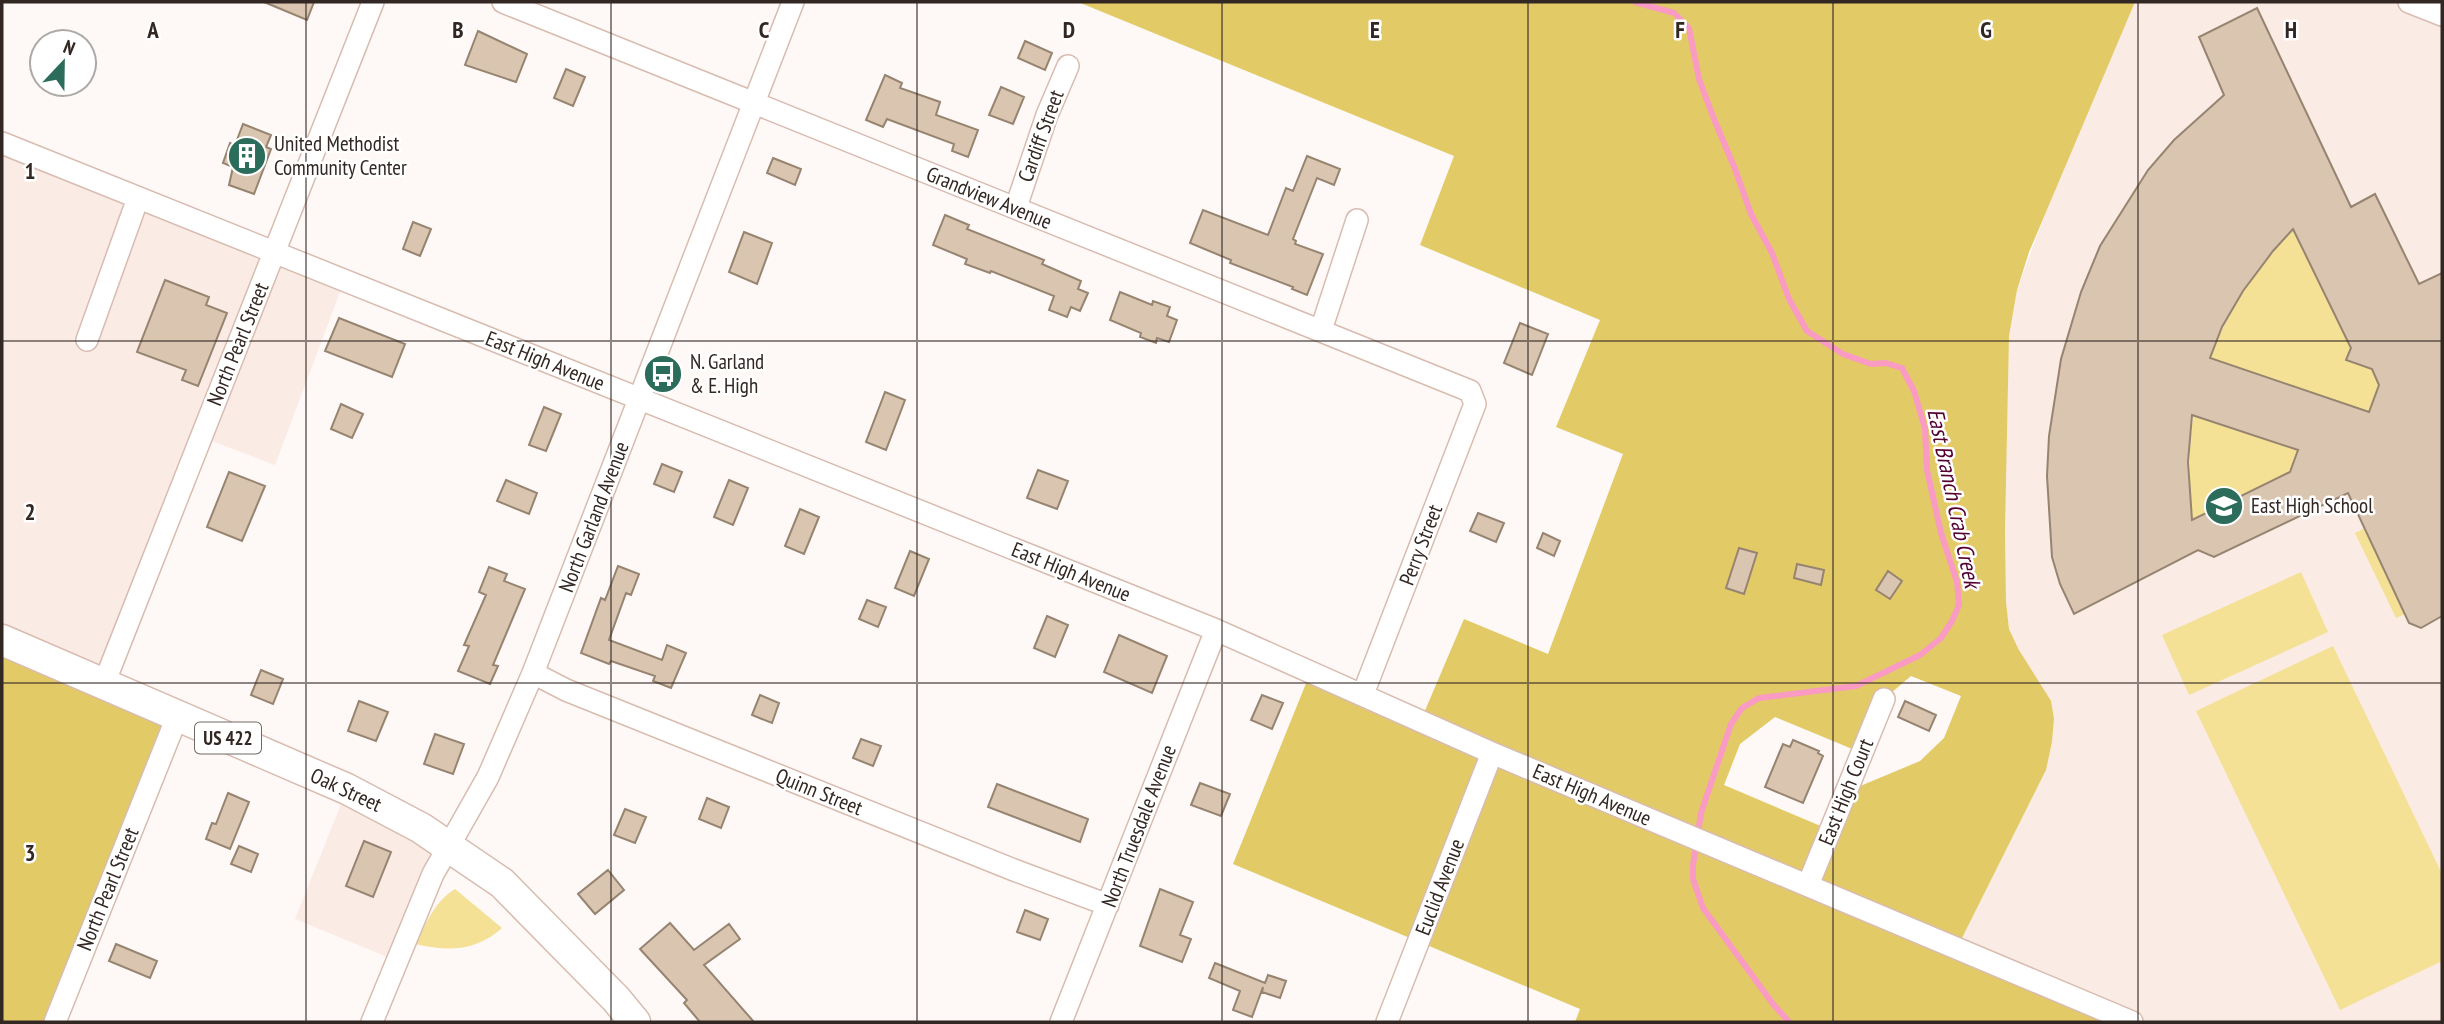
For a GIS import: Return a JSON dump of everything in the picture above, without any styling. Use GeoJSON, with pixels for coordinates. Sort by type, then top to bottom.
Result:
{"type":"FeatureCollection","features":[{"type":"Feature","properties":{"kind":"highway","name":"Oak Street"},"geometry":{"type":"LineString","coordinates":[[2,640],[103,686],[347,789],[449,845],[502,883],[616,999],[635,1022]]}},
{"type":"Feature","properties":{"kind":"street","name":"North Pearl Street"},"geometry":{"type":"LineString","coordinates":[[103,686],[373,2]]}},
{"type":"Feature","properties":{"kind":"street","name":"Grandview Avenue"},"geometry":{"type":"LineString","coordinates":[[503,2],[1462,387],[1474,396]]}},
{"type":"Feature","properties":{"kind":"street","name":"North Garland Avenue"},"geometry":{"type":"LineString","coordinates":[[372,1022],[433,874],[488,777],[533,673],[793,2]]}},
{"type":"Feature","properties":{"kind":"street"},"geometry":{"type":"LineString","coordinates":[[2409,2],[2442,15]]}},
{"type":"Feature","properties":{"kind":"street","name":"Cardiff Street"},"geometry":{"type":"LineString","coordinates":[[1016,207],[1047,115],[1068,66]]}},
{"type":"Feature","properties":{"kind":"street","name":"East High Avenue"},"geometry":{"type":"LineString","coordinates":[[2,143],[1216,630],[1492,753],[2132,1022]]}},
{"type":"Feature","properties":{"kind":"street"},"geometry":{"type":"LineString","coordinates":[[88,340],[138,198]]}},
{"type":"Feature","properties":{"kind":"street"},"geometry":{"type":"LineString","coordinates":[[1321,330],[1357,220]]}},
{"type":"Feature","properties":{"kind":"street","name":"Perry Street"},"geometry":{"type":"LineString","coordinates":[[1363,694],[1475,404],[1474,396]]}},
{"type":"Feature","properties":{"kind":"street","name":"North Truesdale Avenue"},"geometry":{"type":"LineString","coordinates":[[1061,1022],[1216,630]]}},
{"type":"Feature","properties":{"kind":"street","name":"Quinn Street"},"geometry":{"type":"LineString","coordinates":[[533,673],[579,696],[1108,905]]}},
{"type":"Feature","properties":{"kind":"street","name":"East High Court"},"geometry":{"type":"LineString","coordinates":[[1808,885],[1884,699]]}},
{"type":"Feature","properties":{"kind":"street","name":"North Pearl Street"},"geometry":{"type":"LineString","coordinates":[[55,1022],[177,717]]}},
{"type":"Feature","properties":{"kind":"street","name":"Euclid Avenue"},"geometry":{"type":"LineString","coordinates":[[1387,1022],[1492,753]]}},
{"type":"Feature","properties":{"kind":"shaded area"},"geometry":{"type":"Polygon","coordinates":[[[1078,2],[2135,2],[2029,252],[2017,290],[2009,336],[2006,602],[2009,629],[2051,701],[2054,719],[2052,742],[2046,770],[1957,948],[2132,1022],[1575,1022],[1580,1009],[1233,864],[1311,671],[1421,720],[1464,619],[1548,654],[1623,454],[1556,427],[1600,320],[1420,245],[1454,156],[1078,2]],[[1911,676],[1884,699],[1862,753],[1775,717],[1740,744],[1724,785],[1830,830],[1846,792],[1920,761],[1944,738],[1961,696],[1911,676]]]}},
{"type":"Feature","properties":{"kind":"shaded area","name":"East High School"},"geometry":{"type":"Polygon","coordinates":[[[2135,2],[2409,2],[2442,15],[2442,1022],[2132,1022],[1957,948],[2046,770],[2052,742],[2054,719],[2009,629],[2006,602],[2009,336],[2017,290],[2047,209],[2135,2]]]}},
{"type":"Feature","properties":{"kind":"shaded area"},"geometry":{"type":"Polygon","coordinates":[[[2,143],[344,281],[275,465],[201,437],[103,686],[2,640],[2,143]]]}},
{"type":"Feature","properties":{"kind":"shaded area"},"geometry":{"type":"Polygon","coordinates":[[[2293,229],[2351,348],[2347,359],[2372,369],[2379,385],[2369,412],[2210,358],[2245,289],[2293,229]]]}},
{"type":"Feature","properties":{"kind":"shaded area"},"geometry":{"type":"Polygon","coordinates":[[[2199,391],[2298,450],[2290,472],[2192,520],[2191,439],[2199,391]]]}},
{"type":"Feature","properties":{"kind":"shaded area"},"geometry":{"type":"Polygon","coordinates":[[[2365,528],[2405,614],[2396,618],[2355,533],[2365,528]]]}},
{"type":"Feature","properties":{"kind":"shaded area"},"geometry":{"type":"Polygon","coordinates":[[[2301,572],[2328,632],[2189,695],[2162,635],[2301,572]]]}},
{"type":"Feature","properties":{"kind":"shaded area"},"geometry":{"type":"Polygon","coordinates":[[[2,640],[177,717],[55,1022],[2,1022],[2,640]]]}},
{"type":"Feature","properties":{"kind":"shaded area"},"geometry":{"type":"Polygon","coordinates":[[[2333,646],[2442,874],[2442,961],[2340,1010],[2196,711],[2333,646]]]}},
{"type":"Feature","properties":{"kind":"shaded area"},"geometry":{"type":"Polygon","coordinates":[[[347,789],[449,845],[397,961],[295,919],[347,789]]]}},
{"type":"Feature","properties":{"kind":"shaded area"},"geometry":{"type":"Polygon","coordinates":[[[455,889],[502,928],[482,941],[462,948],[416,944],[437,906],[455,889]]]}},
{"type":"Feature","properties":{"kind":"building"},"geometry":{"type":"Polygon","coordinates":[[[264,2],[314,2],[307,20],[264,2]]]}},
{"type":"Feature","properties":{"kind":"building"},"geometry":{"type":"Polygon","coordinates":[[[2257,8],[2351,207],[2375,194],[2419,284],[2442,273],[2442,616],[2421,628],[2409,623],[2348,493],[2214,557],[2198,550],[2074,614],[2060,584],[2052,557],[2047,476],[2049,436],[2061,359],[2081,292],[2100,246],[2148,170],[2174,140],[2224,95],[2199,37],[2257,8]],[[2293,229],[2243,291],[2222,327],[2210,358],[2369,412],[2379,385],[2372,369],[2346,360],[2351,348],[2293,229]],[[2192,415],[2188,462],[2192,520],[2290,472],[2298,450],[2192,415]]]}},
{"type":"Feature","properties":{"kind":"building"},"geometry":{"type":"Polygon","coordinates":[[[478,31],[527,54],[516,82],[465,65],[478,31]]]}},
{"type":"Feature","properties":{"kind":"building"},"geometry":{"type":"Polygon","coordinates":[[[1025,41],[1052,53],[1045,70],[1018,58],[1025,41]]]}},
{"type":"Feature","properties":{"kind":"building"},"geometry":{"type":"Polygon","coordinates":[[[566,69],[585,77],[573,106],[554,98],[566,69]]]}},
{"type":"Feature","properties":{"kind":"building"},"geometry":{"type":"Polygon","coordinates":[[[885,75],[902,83],[900,88],[940,102],[936,115],[978,130],[968,157],[952,151],[954,144],[887,119],[883,127],[866,120],[885,75]]]}},
{"type":"Feature","properties":{"kind":"building"},"geometry":{"type":"Polygon","coordinates":[[[1001,87],[1024,97],[1013,124],[989,115],[1001,87]]]}},
{"type":"Feature","properties":{"kind":"building","name":"United Methodist Community Center"},"geometry":{"type":"Polygon","coordinates":[[[243,124],[271,135],[266,147],[271,149],[254,194],[229,185],[233,167],[223,163],[230,143],[235,145],[243,124]]]}},
{"type":"Feature","properties":{"kind":"building"},"geometry":{"type":"Polygon","coordinates":[[[1307,156],[1340,169],[1334,185],[1317,178],[1293,239],[1295,244],[1323,254],[1307,295],[1190,243],[1203,210],[1268,235],[1286,188],[1293,191],[1307,156]]]}},
{"type":"Feature","properties":{"kind":"building"},"geometry":{"type":"Polygon","coordinates":[[[773,158],[801,169],[795,185],[767,173],[773,158]]]}},
{"type":"Feature","properties":{"kind":"building"},"geometry":{"type":"Polygon","coordinates":[[[945,215],[969,225],[967,229],[1044,260],[1042,264],[1081,281],[1078,289],[1088,293],[1080,311],[1071,307],[1067,317],[1049,310],[1054,296],[991,271],[990,273],[965,264],[967,259],[933,245],[945,215]]]}},
{"type":"Feature","properties":{"kind":"building"},"geometry":{"type":"Polygon","coordinates":[[[413,222],[431,229],[420,256],[403,249],[413,222]]]}},
{"type":"Feature","properties":{"kind":"building"},"geometry":{"type":"Polygon","coordinates":[[[744,232],[772,243],[757,284],[729,272],[744,232]]]}},
{"type":"Feature","properties":{"kind":"building"},"geometry":{"type":"Polygon","coordinates":[[[165,280],[209,297],[206,305],[227,313],[198,386],[182,380],[186,370],[137,352],[165,280]]]}},
{"type":"Feature","properties":{"kind":"building"},"geometry":{"type":"Polygon","coordinates":[[[1120,292],[1152,305],[1153,301],[1170,307],[1167,316],[1177,320],[1169,342],[1157,338],[1156,343],[1140,337],[1141,333],[1110,320],[1120,292]]]}},
{"type":"Feature","properties":{"kind":"building"},"geometry":{"type":"Polygon","coordinates":[[[339,318],[405,344],[392,377],[325,351],[339,318]]]}},
{"type":"Feature","properties":{"kind":"building"},"geometry":{"type":"Polygon","coordinates":[[[1520,323],[1548,334],[1532,375],[1504,363],[1520,323]]]}},
{"type":"Feature","properties":{"kind":"building"},"geometry":{"type":"Polygon","coordinates":[[[885,392],[905,400],[886,450],[866,442],[885,392]]]}},
{"type":"Feature","properties":{"kind":"building"},"geometry":{"type":"Polygon","coordinates":[[[341,404],[363,414],[352,438],[331,429],[341,404]]]}},
{"type":"Feature","properties":{"kind":"building"},"geometry":{"type":"Polygon","coordinates":[[[544,407],[561,414],[546,451],[529,445],[544,407]]]}},
{"type":"Feature","properties":{"kind":"building"},"geometry":{"type":"Polygon","coordinates":[[[662,464],[682,472],[674,492],[654,484],[662,464]]]}},
{"type":"Feature","properties":{"kind":"building"},"geometry":{"type":"Polygon","coordinates":[[[1038,470],[1068,481],[1057,509],[1027,498],[1038,470]]]}},
{"type":"Feature","properties":{"kind":"building"},"geometry":{"type":"Polygon","coordinates":[[[229,472],[265,486],[242,541],[207,527],[229,472]]]}},
{"type":"Feature","properties":{"kind":"building"},"geometry":{"type":"Polygon","coordinates":[[[506,480],[537,493],[529,514],[497,501],[506,480]]]}},
{"type":"Feature","properties":{"kind":"building"},"geometry":{"type":"Polygon","coordinates":[[[729,480],[748,488],[733,525],[714,517],[729,480]]]}},
{"type":"Feature","properties":{"kind":"building"},"geometry":{"type":"Polygon","coordinates":[[[800,509],[819,517],[804,554],[785,546],[800,509]]]}},
{"type":"Feature","properties":{"kind":"building"},"geometry":{"type":"Polygon","coordinates":[[[1478,513],[1504,523],[1496,542],[1470,531],[1478,513]]]}},
{"type":"Feature","properties":{"kind":"building"},"geometry":{"type":"Polygon","coordinates":[[[1543,533],[1560,541],[1554,556],[1537,548],[1543,533]]]}},
{"type":"Feature","properties":{"kind":"building"},"geometry":{"type":"Polygon","coordinates":[[[1739,548],[1757,553],[1744,594],[1726,588],[1739,548]]]}},
{"type":"Feature","properties":{"kind":"building"},"geometry":{"type":"Polygon","coordinates":[[[910,551],[929,559],[914,596],[895,588],[910,551]]]}},
{"type":"Feature","properties":{"kind":"building"},"geometry":{"type":"Polygon","coordinates":[[[1797,564],[1824,570],[1821,585],[1794,578],[1797,564]]]}},
{"type":"Feature","properties":{"kind":"building"},"geometry":{"type":"Polygon","coordinates":[[[618,566],[639,574],[631,595],[626,593],[609,640],[662,660],[667,645],[686,653],[671,688],[653,681],[655,676],[611,661],[609,664],[581,653],[601,598],[605,600],[618,566]]]}},
{"type":"Feature","properties":{"kind":"building"},"geometry":{"type":"Polygon","coordinates":[[[489,567],[507,574],[504,581],[525,589],[493,665],[498,666],[490,684],[458,671],[469,646],[464,645],[486,595],[479,592],[489,567]]]}},
{"type":"Feature","properties":{"kind":"building"},"geometry":{"type":"Polygon","coordinates":[[[1888,571],[1902,581],[1890,599],[1876,590],[1888,571]]]}},
{"type":"Feature","properties":{"kind":"building"},"geometry":{"type":"Polygon","coordinates":[[[867,600],[886,607],[878,627],[859,619],[867,600]]]}},
{"type":"Feature","properties":{"kind":"building"},"geometry":{"type":"Polygon","coordinates":[[[1047,616],[1068,625],[1055,657],[1034,648],[1047,616]]]}},
{"type":"Feature","properties":{"kind":"building"},"geometry":{"type":"Polygon","coordinates":[[[1119,635],[1167,656],[1152,693],[1104,672],[1119,635]]]}},
{"type":"Feature","properties":{"kind":"building"},"geometry":{"type":"Polygon","coordinates":[[[261,670],[283,679],[273,704],[251,695],[261,670]]]}},
{"type":"Feature","properties":{"kind":"building"},"geometry":{"type":"Polygon","coordinates":[[[760,695],[779,703],[772,723],[752,715],[760,695]]]}},
{"type":"Feature","properties":{"kind":"building"},"geometry":{"type":"Polygon","coordinates":[[[1262,695],[1283,703],[1272,729],[1251,720],[1262,695]]]}},
{"type":"Feature","properties":{"kind":"building"},"geometry":{"type":"Polygon","coordinates":[[[359,701],[388,712],[376,741],[348,731],[359,701]]]}},
{"type":"Feature","properties":{"kind":"building"},"geometry":{"type":"Polygon","coordinates":[[[1905,701],[1936,715],[1929,731],[1898,717],[1905,701]]]}},
{"type":"Feature","properties":{"kind":"building"},"geometry":{"type":"Polygon","coordinates":[[[435,734],[464,744],[453,774],[424,764],[435,734]]]}},
{"type":"Feature","properties":{"kind":"building"},"geometry":{"type":"Polygon","coordinates":[[[861,739],[881,746],[873,766],[853,758],[861,739]]]}},
{"type":"Feature","properties":{"kind":"building"},"geometry":{"type":"Polygon","coordinates":[[[1793,740],[1819,751],[1823,756],[1803,803],[1765,787],[1783,744],[1790,747],[1793,740]]]}},
{"type":"Feature","properties":{"kind":"building"},"geometry":{"type":"Polygon","coordinates":[[[1200,783],[1230,794],[1221,816],[1191,805],[1200,783]]]}},
{"type":"Feature","properties":{"kind":"building"},"geometry":{"type":"Polygon","coordinates":[[[997,784],[1088,819],[1080,842],[988,807],[997,784]]]}},
{"type":"Feature","properties":{"kind":"building"},"geometry":{"type":"Polygon","coordinates":[[[228,793],[249,802],[230,849],[206,839],[212,823],[216,824],[228,793]]]}},
{"type":"Feature","properties":{"kind":"building"},"geometry":{"type":"Polygon","coordinates":[[[707,798],[729,807],[721,828],[699,819],[707,798]]]}},
{"type":"Feature","properties":{"kind":"building"},"geometry":{"type":"Polygon","coordinates":[[[625,809],[646,817],[635,843],[614,835],[625,809]]]}},
{"type":"Feature","properties":{"kind":"building"},"geometry":{"type":"Polygon","coordinates":[[[364,841],[391,852],[373,897],[346,886],[364,841]]]}},
{"type":"Feature","properties":{"kind":"building"},"geometry":{"type":"Polygon","coordinates":[[[239,846],[258,854],[251,872],[231,864],[239,846]]]}},
{"type":"Feature","properties":{"kind":"building"},"geometry":{"type":"Polygon","coordinates":[[[608,870],[624,890],[595,914],[578,894],[608,870]]]}},
{"type":"Feature","properties":{"kind":"building"},"geometry":{"type":"Polygon","coordinates":[[[1160,889],[1193,902],[1180,935],[1191,939],[1182,962],[1140,946],[1160,889]]]}},
{"type":"Feature","properties":{"kind":"building"},"geometry":{"type":"Polygon","coordinates":[[[1025,910],[1048,919],[1040,940],[1017,932],[1025,910]]]}},
{"type":"Feature","properties":{"kind":"building"},"geometry":{"type":"Polygon","coordinates":[[[670,923],[694,950],[729,924],[740,939],[704,965],[754,1022],[700,1022],[684,1003],[687,1000],[640,949],[670,923]]]}},
{"type":"Feature","properties":{"kind":"building"},"geometry":{"type":"Polygon","coordinates":[[[116,944],[157,961],[150,978],[109,961],[116,944]]]}},
{"type":"Feature","properties":{"kind":"building"},"geometry":{"type":"Polygon","coordinates":[[[1215,963],[1265,983],[1268,975],[1286,981],[1280,998],[1262,992],[1263,987],[1252,1017],[1233,1010],[1240,991],[1209,978],[1215,963]]]}},
{"type":"Feature","properties":{"kind":"waterway","name":"East Branch Crab Creek"},"geometry":{"type":"LineString","coordinates":[[1635,2],[1674,13],[1689,28],[1699,79],[1714,119],[1751,214],[1772,253],[1789,299],[1807,331],[1843,354],[1871,364],[1886,363],[1902,368],[1914,391],[1925,429],[1927,470],[1941,533],[1957,582],[1959,605],[1952,621],[1941,638],[1920,655],[1856,686],[1759,698],[1742,708],[1731,724],[1701,813],[1693,879],[1703,908],[1789,1022]]}},
{"type":"Feature","properties":{"kind":"place","name":"United Methodist Community Center"},"geometry":{"type":"Point","coordinates":[247,156]}},
{"type":"Feature","properties":{"kind":"place","name":"N. Garland & E. High"},"geometry":{"type":"Point","coordinates":[663,374]}},
{"type":"Feature","properties":{"kind":"place","name":"East High School"},"geometry":{"type":"Point","coordinates":[2224,506]}}]}
